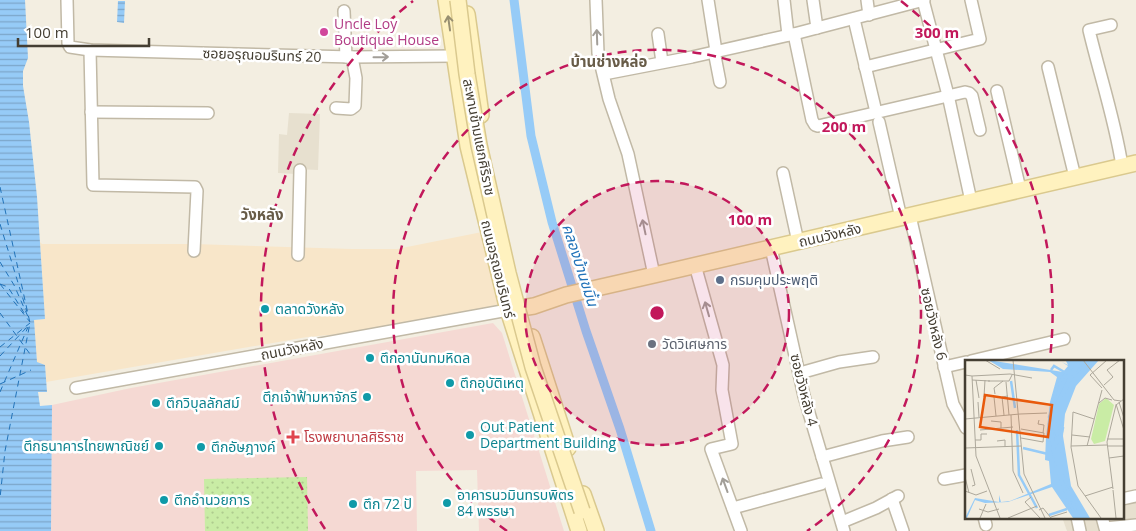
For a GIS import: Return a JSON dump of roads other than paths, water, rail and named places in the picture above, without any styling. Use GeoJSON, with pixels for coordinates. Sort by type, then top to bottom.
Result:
{"type":"FeatureCollection","features":[{"type":"Feature","properties":{"kind":"main road","name":"ถนนอรุณอมรินทร์"},"geometry":{"type":"LineString","coordinates":[[446,0],[468,146],[508,310],[580,531]]}},
{"type":"Feature","properties":{"kind":"main road","name":"สะพานข้ามแยกศิริราช"},"geometry":{"type":"LineString","coordinates":[[458,0],[476,126],[508,273],[533,367],[588,531]]}},
{"type":"Feature","properties":{"kind":"main road","name":"ถนนอรุณอมรินทร์"},"geometry":{"type":"LineString","coordinates":[[465,0],[487,152],[524,308],[596,531]]}},
{"type":"Feature","properties":{"kind":"main road","name":"ถนนวังหลัง"},"geometry":{"type":"LineString","coordinates":[[508,310],[524,308],[654,274],[1129,165]]}},
{"type":"Feature","properties":{"kind":"street","name":"ซอยอรุณอมรินทร์ 20"},"geometry":{"type":"LineString","coordinates":[[67,0],[68,43],[70,47],[90,50],[349,57],[454,56]]}},
{"type":"Feature","properties":{"kind":"street"},"geometry":{"type":"LineString","coordinates":[[596,0],[598,53],[609,98],[628,154],[654,274]]}},
{"type":"Feature","properties":{"kind":"street"},"geometry":{"type":"LineString","coordinates":[[708,0],[720,82]]}},
{"type":"Feature","properties":{"kind":"street"},"geometry":{"type":"LineString","coordinates":[[784,0],[812,120],[815,125],[877,117],[948,95],[969,93],[972,96],[980,130]]}},
{"type":"Feature","properties":{"kind":"street"},"geometry":{"type":"LineString","coordinates":[[813,0],[817,28]]}},
{"type":"Feature","properties":{"kind":"street"},"geometry":{"type":"LineString","coordinates":[[867,0],[869,16]]}},
{"type":"Feature","properties":{"kind":"street"},"geometry":{"type":"LineString","coordinates":[[604,74],[791,35],[924,0],[948,95],[971,201]]}},
{"type":"Feature","properties":{"kind":"street"},"geometry":{"type":"LineString","coordinates":[[865,67],[980,39],[971,0]]}},
{"type":"Feature","properties":{"kind":"street"},"geometry":{"type":"LineString","coordinates":[[336,108],[351,108],[355,106],[356,78],[349,57],[344,10]]}},
{"type":"Feature","properties":{"kind":"street","name":"ซอยวังหลัง 6"},"geometry":{"type":"LineString","coordinates":[[854,19],[877,117],[906,217],[953,404],[965,426]]}},
{"type":"Feature","properties":{"kind":"street"},"geometry":{"type":"LineString","coordinates":[[1110,25],[1089,30],[1117,134],[1129,165]]}},
{"type":"Feature","properties":{"kind":"street"},"geometry":{"type":"LineString","coordinates":[[658,34],[662,62]]}},
{"type":"Feature","properties":{"kind":"street"},"geometry":{"type":"LineString","coordinates":[[90,50],[93,184],[196,187],[194,251]]}},
{"type":"Feature","properties":{"kind":"street"},"geometry":{"type":"LineString","coordinates":[[1048,67],[1075,177]]}},
{"type":"Feature","properties":{"kind":"street"},"geometry":{"type":"LineString","coordinates":[[997,91],[1020,189]]}},
{"type":"Feature","properties":{"kind":"street"},"geometry":{"type":"LineString","coordinates":[[91,112],[208,113]]}},
{"type":"Feature","properties":{"kind":"street"},"geometry":{"type":"LineString","coordinates":[[298,256],[300,170]]}},
{"type":"Feature","properties":{"kind":"street"},"geometry":{"type":"LineString","coordinates":[[783,173],[798,242]]}},
{"type":"Feature","properties":{"kind":"street","name":"ซอยวังหลัง 4"},"geometry":{"type":"LineString","coordinates":[[771,248],[804,396],[843,527]]}},
{"type":"Feature","properties":{"kind":"street"},"geometry":{"type":"LineString","coordinates":[[695,265],[723,365],[722,390],[732,444],[711,449],[741,531]]}},
{"type":"Feature","properties":{"kind":"street","name":"ถนนวังหลัง"},"geometry":{"type":"LineString","coordinates":[[76,388],[508,310]]}},
{"type":"Feature","properties":{"kind":"street"},"geometry":{"type":"LineString","coordinates":[[975,360],[1064,338]]}},
{"type":"Feature","properties":{"kind":"street"},"geometry":{"type":"LineString","coordinates":[[800,373],[839,362],[872,357]]}},
{"type":"Feature","properties":{"kind":"street"},"geometry":{"type":"LineString","coordinates":[[944,368],[965,362]]}},
{"type":"Feature","properties":{"kind":"street"},"geometry":{"type":"LineString","coordinates":[[822,457],[882,441],[908,437]]}},
{"type":"Feature","properties":{"kind":"street"},"geometry":{"type":"LineString","coordinates":[[944,479],[965,474]]}},
{"type":"Feature","properties":{"kind":"street"},"geometry":{"type":"LineString","coordinates":[[733,508],[821,484]]}},
{"type":"Feature","properties":{"kind":"street"},"geometry":{"type":"LineString","coordinates":[[843,527],[895,497],[903,531]]}},
{"type":"Feature","properties":{"kind":"street"},"geometry":{"type":"LineString","coordinates":[[1077,518],[1080,531]]}},
{"type":"Feature","properties":{"kind":"street"},"geometry":{"type":"LineString","coordinates":[[1102,518],[1105,528],[1136,525]]}},
{"type":"Feature","properties":{"kind":"water"},"geometry":{"type":"Polygon","coordinates":[[[0,0],[25,0],[28,58],[23,71],[23,86],[37,197],[45,319],[34,320],[37,362],[45,365],[47,392],[38,392],[40,406],[52,405],[51,531],[0,531],[0,0]]]}},
{"type":"Feature","properties":{"kind":"water"},"geometry":{"type":"Polygon","coordinates":[[[118,1],[125,1],[124,23],[117,22],[118,1]]]}},
{"type":"Feature","properties":{"kind":"waterway","name":"คลองบ้านขมิ้น"},"geometry":{"type":"LineString","coordinates":[[514,0],[531,136],[552,222],[586,331],[620,429],[651,531]]}},
{"type":"Feature","properties":{"kind":"place","name":"Uncle Loy Boutique House"},"geometry":{"type":"Point","coordinates":[324,32]}},
{"type":"Feature","properties":{"kind":"place","name":"กรมคุมประพฤติ"},"geometry":{"type":"Point","coordinates":[720,280]}},
{"type":"Feature","properties":{"kind":"place","name":"ตลาดวังหลัง"},"geometry":{"type":"Point","coordinates":[265,309]}},
{"type":"Feature","properties":{"kind":"place","name":"วัดวิเศษการ"},"geometry":{"type":"Point","coordinates":[652,344]}},
{"type":"Feature","properties":{"kind":"place","name":"ตึกอานันทมหิดล"},"geometry":{"type":"Point","coordinates":[370,358]}},
{"type":"Feature","properties":{"kind":"place","name":"ตึกอุบัติเหตุ"},"geometry":{"type":"Point","coordinates":[450,383]}},
{"type":"Feature","properties":{"kind":"place","name":"ตึกเจ้าฟ้ามหาจักรี"},"geometry":{"type":"Point","coordinates":[367,397]}},
{"type":"Feature","properties":{"kind":"place","name":"ตึกวิบุลลักสม์"},"geometry":{"type":"Point","coordinates":[156,403]}},
{"type":"Feature","properties":{"kind":"place","name":"Out Patient Department Building"},"geometry":{"type":"Point","coordinates":[470,435]}},
{"type":"Feature","properties":{"kind":"place","name":"โรงพยาบาลศิริราช"},"geometry":{"type":"Point","coordinates":[293,437]}},
{"type":"Feature","properties":{"kind":"place","name":"ตึกธนาคารไทยพาณิชย์"},"geometry":{"type":"Point","coordinates":[159,446]}},
{"type":"Feature","properties":{"kind":"place","name":"ตึกอัษฎางค์"},"geometry":{"type":"Point","coordinates":[201,447]}},
{"type":"Feature","properties":{"kind":"place","name":"ตึกอำนวยการ"},"geometry":{"type":"Point","coordinates":[164,500]}},
{"type":"Feature","properties":{"kind":"place","name":"อาคารนวมินทรบพิตร 84 พรรษา"},"geometry":{"type":"Point","coordinates":[447,503]}},
{"type":"Feature","properties":{"kind":"place","name":"ตึก 72 ปั"},"geometry":{"type":"Point","coordinates":[353,504]}},
{"type":"Feature","properties":{"kind":"district","name":"บ้านช่างหล่อ"},"geometry":{"type":"Point","coordinates":[609,62]}},
{"type":"Feature","properties":{"kind":"district","name":"วังหลัง"},"geometry":{"type":"Point","coordinates":[262,215]}}]}
